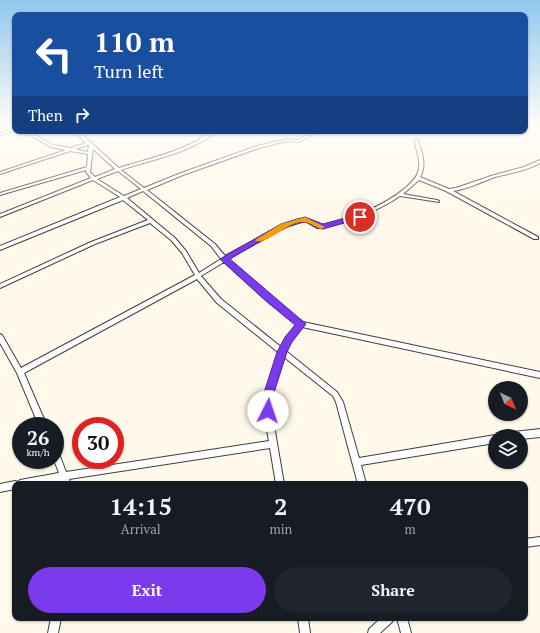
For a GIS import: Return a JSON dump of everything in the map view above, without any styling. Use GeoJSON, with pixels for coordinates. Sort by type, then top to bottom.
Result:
{"type":"FeatureCollection","features":[{"type":"Feature","properties":{"kind":"street"},"geometry":{"type":"LineString","coordinates":[[0,173],[58,155]]}},
{"type":"Feature","properties":{"kind":"street"},"geometry":{"type":"LineString","coordinates":[[90,155],[88,172],[95,180],[124,198],[173,239],[184,252],[198,276],[219,301],[335,394],[339,402],[361,481]]}},
{"type":"Feature","properties":{"kind":"street"},"geometry":{"type":"LineString","coordinates":[[102,155],[213,245],[224,259],[269,299],[301,324],[540,375]]}},
{"type":"Feature","properties":{"kind":"street"},"geometry":{"type":"LineString","coordinates":[[0,216],[119,170],[167,155]]}},
{"type":"Feature","properties":{"kind":"street"},"geometry":{"type":"LineString","coordinates":[[0,248],[182,174],[239,155]]}},
{"type":"Feature","properties":{"kind":"street"},"geometry":{"type":"LineString","coordinates":[[20,372],[198,276],[224,259],[284,226],[305,219],[319,227],[323,227],[360,217],[381,207],[400,195],[418,178],[422,163],[420,155]]}},
{"type":"Feature","properties":{"kind":"street"},"geometry":{"type":"LineString","coordinates":[[448,190],[456,190],[498,175],[528,169],[539,164]]}},
{"type":"Feature","properties":{"kind":"street"},"geometry":{"type":"LineString","coordinates":[[0,194],[88,168]]}},
{"type":"Feature","properties":{"kind":"street"},"geometry":{"type":"LineString","coordinates":[[418,178],[448,190],[536,238]]}},
{"type":"Feature","properties":{"kind":"street"},"geometry":{"type":"LineString","coordinates":[[400,195],[437,201]]}},
{"type":"Feature","properties":{"kind":"street"},"geometry":{"type":"LineString","coordinates":[[0,286],[93,243],[150,220]]}},
{"type":"Feature","properties":{"kind":"street"},"geometry":{"type":"LineString","coordinates":[[279,481],[266,402],[282,352],[288,340],[301,324]]}},
{"type":"Feature","properties":{"kind":"street"},"geometry":{"type":"LineString","coordinates":[[0,337],[20,372],[39,417]]}},
{"type":"Feature","properties":{"kind":"street"},"geometry":{"type":"LineString","coordinates":[[528,434],[540,433]]}},
{"type":"Feature","properties":{"kind":"street"},"geometry":{"type":"LineString","coordinates":[[356,462],[488,440]]}},
{"type":"Feature","properties":{"kind":"street"},"geometry":{"type":"LineString","coordinates":[[54,481],[273,444]]}},
{"type":"Feature","properties":{"kind":"street"},"geometry":{"type":"LineString","coordinates":[[61,469],[65,480]]}},
{"type":"Feature","properties":{"kind":"street"},"geometry":{"type":"LineString","coordinates":[[0,488],[12,486]]}},
{"type":"Feature","properties":{"kind":"street"},"geometry":{"type":"LineString","coordinates":[[528,542],[540,540]]}},
{"type":"Feature","properties":{"kind":"street"},"geometry":{"type":"LineString","coordinates":[[53,633],[55,621]]}},
{"type":"Feature","properties":{"kind":"street"},"geometry":{"type":"LineString","coordinates":[[304,621],[306,633]]}},
{"type":"Feature","properties":{"kind":"street"},"geometry":{"type":"LineString","coordinates":[[373,633],[385,621]]}},
{"type":"Feature","properties":{"kind":"street"},"geometry":{"type":"LineString","coordinates":[[403,621],[406,633]]}},
{"type":"Feature","properties":{"kind":"slow traffic"},"geometry":{"type":"LineString","coordinates":[[259,240],[284,226],[300,220],[305,219],[321,227]]}},
{"type":"Feature","properties":{"kind":"route"},"geometry":{"type":"LineString","coordinates":[[268,411],[266,402],[282,352],[288,340],[301,324],[269,299],[224,259],[284,226],[300,220],[305,219],[319,227],[323,227],[360,217]]}}]}
